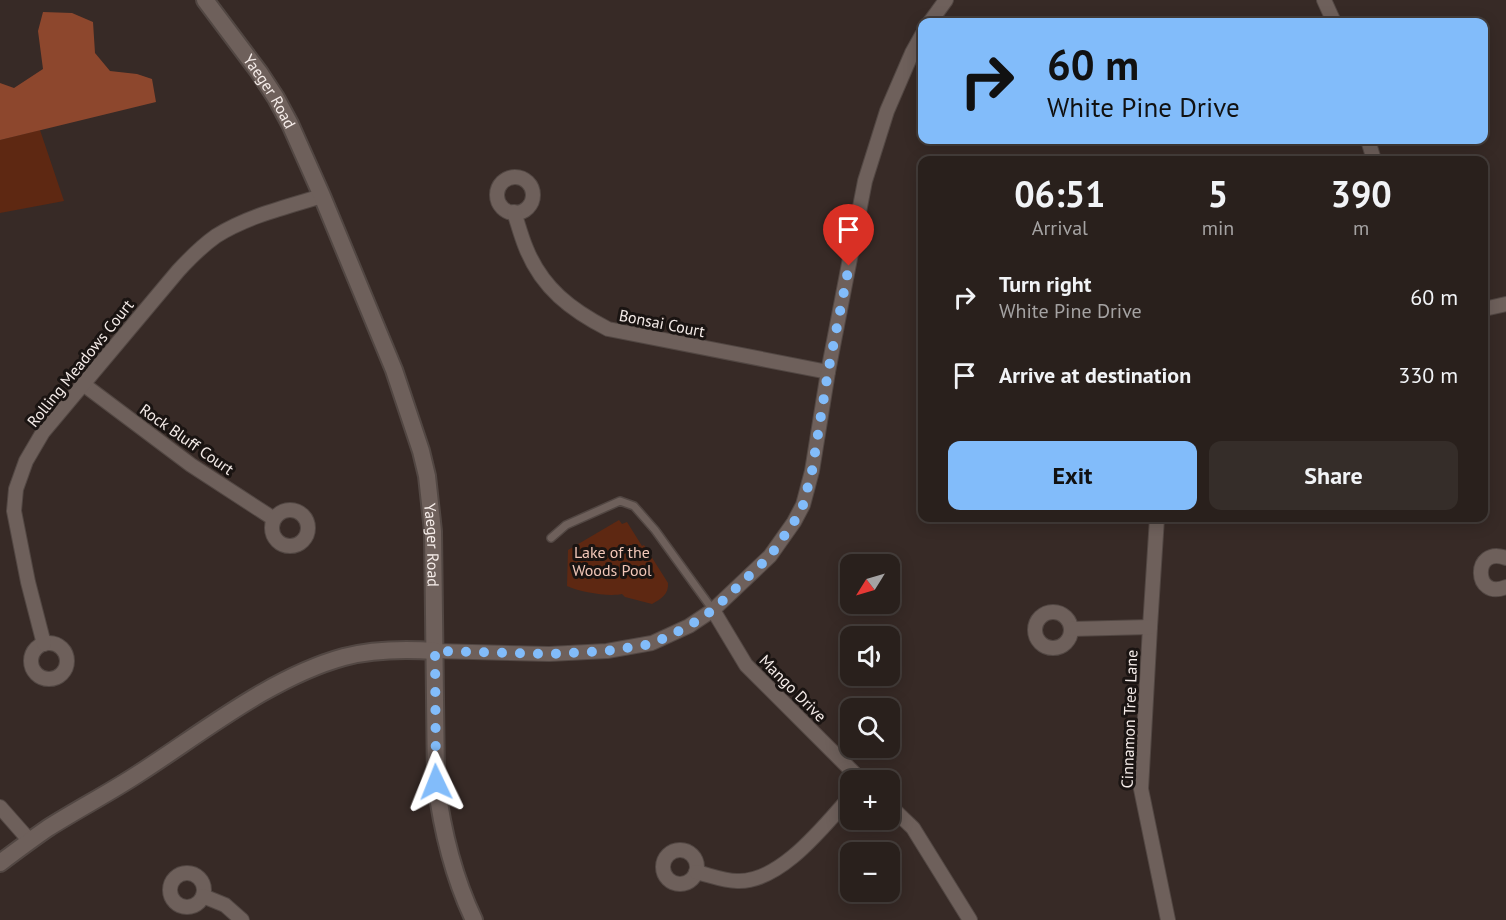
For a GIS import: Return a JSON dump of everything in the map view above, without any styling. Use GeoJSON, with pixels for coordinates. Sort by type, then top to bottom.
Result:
{"type":"FeatureCollection","features":[{"type":"Feature","properties":{"kind":"street","name":"Yaeger Road"},"geometry":{"type":"LineString","coordinates":[[205,0],[276,98],[290,124],[394,370],[421,451],[427,476],[434,531],[435,754],[438,803],[449,853],[474,920]]}},
{"type":"Feature","properties":{"kind":"street"},"geometry":{"type":"LineString","coordinates":[[933,18],[946,0]]}},
{"type":"Feature","properties":{"kind":"street"},"geometry":{"type":"LineString","coordinates":[[1324,0],[1332,18]]}},
{"type":"Feature","properties":{"kind":"street"},"geometry":{"type":"LineString","coordinates":[[0,863],[90,802],[132,778],[245,704],[324,663],[374,651],[406,649],[549,654],[607,651],[652,644],[689,626],[713,610],[770,556],[803,505],[812,471],[828,372],[865,181],[887,111],[918,42]]}},
{"type":"Feature","properties":{"kind":"street","name":"Rolling Meadows Court"},"geometry":{"type":"LineString","coordinates":[[44,644],[14,511],[16,489],[26,461],[43,432],[170,279],[194,254],[217,236],[255,217],[322,196]]}},
{"type":"Feature","properties":{"kind":"street","name":"Bonsai Court"},"geometry":{"type":"LineString","coordinates":[[514,212],[527,249],[541,275],[562,300],[592,321],[608,329],[828,372]]}},
{"type":"Feature","properties":{"kind":"street"},"geometry":{"type":"LineString","coordinates":[[1488,308],[1506,304]]}},
{"type":"Feature","properties":{"kind":"street","name":"Rock Bluff Court"},"geometry":{"type":"LineString","coordinates":[[83,384],[191,465],[274,519]]}},
{"type":"Feature","properties":{"kind":"street","name":"Cinnamon Tree Lane"},"geometry":{"type":"LineString","coordinates":[[1157,522],[1141,789],[1168,920]]}},
{"type":"Feature","properties":{"kind":"street"},"geometry":{"type":"LineString","coordinates":[[1505,590],[1493,589],[1485,584],[1480,572],[1488,558],[1495,556],[1506,558]]}},
{"type":"Feature","properties":{"kind":"street","name":"Mango Drive"},"geometry":{"type":"LineString","coordinates":[[713,610],[746,665],[851,770]]}},
{"type":"Feature","properties":{"kind":"street"},"geometry":{"type":"LineString","coordinates":[[1071,629],[1150,627]]}},
{"type":"Feature","properties":{"kind":"street"},"geometry":{"type":"LineString","coordinates":[[0,807],[30,841]]}},
{"type":"Feature","properties":{"kind":"street"},"geometry":{"type":"LineString","coordinates":[[696,873],[737,881],[755,879],[774,870],[808,844],[840,808]]}},
{"type":"Feature","properties":{"kind":"street"},"geometry":{"type":"LineString","coordinates":[[900,816],[913,828],[970,920]]}},
{"type":"Feature","properties":{"kind":"street"},"geometry":{"type":"LineString","coordinates":[[203,896],[225,905],[242,920]]}},
{"type":"Feature","properties":{"kind":"lane"},"geometry":{"type":"LineString","coordinates":[[551,538],[566,525],[620,501],[634,507],[655,530],[713,610]]}},
{"type":"Feature","properties":{"kind":"green space"},"geometry":{"type":"Polygon","coordinates":[[[40,130],[64,201],[0,213],[0,140],[40,130]]]}},
{"type":"Feature","properties":{"kind":"green space","name":"Lake of the Woods Pool"},"geometry":{"type":"Polygon","coordinates":[[[619,520],[622,524],[627,522],[668,583],[666,593],[652,604],[625,597],[622,594],[594,593],[567,586],[568,550],[619,520]]]}},
{"type":"Feature","properties":{"kind":"shaded area"},"geometry":{"type":"Polygon","coordinates":[[[43,12],[72,13],[93,22],[95,53],[110,71],[137,74],[152,79],[156,102],[0,140],[0,83],[14,88],[43,69],[38,31],[43,12]]]}},
{"type":"Feature","properties":{"kind":"route"},"geometry":{"type":"LineString","coordinates":[[436,782],[435,651],[549,654],[607,651],[652,644],[689,626],[713,610],[770,556],[794,522],[803,505],[808,488],[849,266]]}}]}
